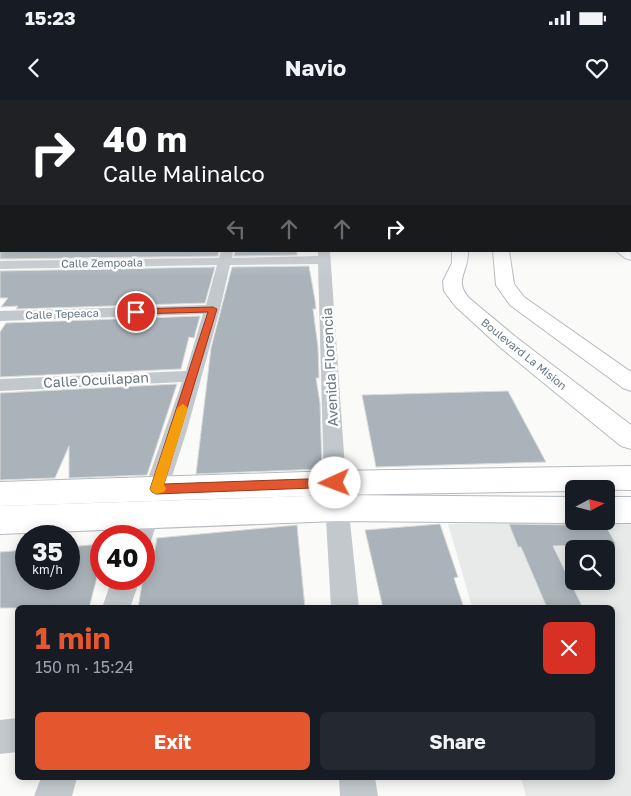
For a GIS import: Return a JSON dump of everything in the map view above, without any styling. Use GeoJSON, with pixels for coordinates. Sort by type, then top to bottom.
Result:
{"type":"FeatureCollection","features":[{"type":"Feature","properties":{"kind":"street","name":"Boulevard La Mision"},"geometry":{"type":"LineString","coordinates":[[460,252],[460,263],[452,281],[453,292],[462,302],[509,343],[631,439]]}},
{"type":"Feature","properties":{"kind":"street"},"geometry":{"type":"LineString","coordinates":[[501,252],[505,285],[517,301],[631,383]]}},
{"type":"Feature","properties":{"kind":"street","name":"Calle Zempoala"},"geometry":{"type":"LineString","coordinates":[[0,265],[226,256],[324,255]]}},
{"type":"Feature","properties":{"kind":"street","name":"Avenida Florencia"},"geometry":{"type":"LineString","coordinates":[[324,255],[336,495],[345,605]]}},
{"type":"Feature","properties":{"kind":"street"},"geometry":{"type":"LineString","coordinates":[[148,513],[193,376],[213,309],[226,256]]}},
{"type":"Feature","properties":{"kind":"street","name":"Calle Tepeaca"},"geometry":{"type":"LineString","coordinates":[[0,316],[213,309]]}},
{"type":"Feature","properties":{"kind":"street","name":"Calle Ocuilapan"},"geometry":{"type":"LineString","coordinates":[[0,385],[193,376]]}},
{"type":"Feature","properties":{"kind":"street"},"geometry":{"type":"LineString","coordinates":[[0,520],[148,513],[336,495],[631,478]]}},
{"type":"Feature","properties":{"kind":"street"},"geometry":{"type":"LineString","coordinates":[[0,494],[148,513]]}},
{"type":"Feature","properties":{"kind":"street"},"geometry":{"type":"LineString","coordinates":[[336,495],[565,509]]}},
{"type":"Feature","properties":{"kind":"street"},"geometry":{"type":"LineString","coordinates":[[615,510],[631,510]]}},
{"type":"Feature","properties":{"kind":"street"},"geometry":{"type":"LineString","coordinates":[[117,605],[122,590]]}},
{"type":"Feature","properties":{"kind":"street"},"geometry":{"type":"LineString","coordinates":[[0,737],[15,735]]}},
{"type":"Feature","properties":{"kind":"street"},"geometry":{"type":"LineString","coordinates":[[53,796],[58,780]]}},
{"type":"Feature","properties":{"kind":"street"},"geometry":{"type":"LineString","coordinates":[[357,780],[359,796]]}},
{"type":"Feature","properties":{"kind":"shaded area"},"geometry":{"type":"Polygon","coordinates":[[[615,520],[631,520],[631,796],[526,796],[522,780],[615,780],[615,605],[471,605],[448,524],[565,521],[565,530],[615,530],[615,520]]]}},
{"type":"Feature","properties":{"kind":"building"},"geometry":{"type":"Polygon","coordinates":[[[0,252],[219,252],[218,256],[0,259],[0,252]]]}},
{"type":"Feature","properties":{"kind":"building"},"geometry":{"type":"Polygon","coordinates":[[[235,252],[297,252],[297,255],[234,256],[235,252]]]}},
{"type":"Feature","properties":{"kind":"building"},"geometry":{"type":"Polygon","coordinates":[[[309,266],[316,309],[313,309],[318,347],[319,378],[316,378],[320,403],[322,469],[196,474],[211,348],[232,267],[309,266]]]}},
{"type":"Feature","properties":{"kind":"building"},"geometry":{"type":"Polygon","coordinates":[[[215,267],[205,303],[16,309],[18,306],[1,307],[8,298],[0,298],[0,271],[215,267]]]}},
{"type":"Feature","properties":{"kind":"building"},"geometry":{"type":"Polygon","coordinates":[[[200,316],[194,338],[189,337],[181,369],[0,377],[0,332],[6,323],[200,316]]]}},
{"type":"Feature","properties":{"kind":"building"},"geometry":{"type":"Polygon","coordinates":[[[177,384],[147,475],[69,478],[69,446],[55,478],[0,480],[0,393],[177,384]]]}},
{"type":"Feature","properties":{"kind":"building"},"geometry":{"type":"Polygon","coordinates":[[[508,391],[546,462],[376,467],[362,395],[508,391]]]}},
{"type":"Feature","properties":{"kind":"building"},"geometry":{"type":"Polygon","coordinates":[[[440,524],[458,577],[454,578],[463,605],[382,605],[365,530],[440,524]]]}},
{"type":"Feature","properties":{"kind":"building"},"geometry":{"type":"Polygon","coordinates":[[[509,524],[565,525],[565,530],[608,530],[614,540],[565,540],[565,546],[553,546],[565,571],[565,590],[574,590],[582,605],[546,605],[509,524]]]}},
{"type":"Feature","properties":{"kind":"building"},"geometry":{"type":"Polygon","coordinates":[[[297,525],[305,605],[138,605],[141,590],[155,590],[155,549],[157,538],[297,525]]]}},
{"type":"Feature","properties":{"kind":"building"},"geometry":{"type":"Polygon","coordinates":[[[90,545],[90,590],[94,590],[90,605],[15,605],[15,608],[0,608],[0,552],[15,551],[15,590],[80,590],[80,546],[90,545]]]}},
{"type":"Feature","properties":{"kind":"slow traffic"},"geometry":{"type":"LineString","coordinates":[[160,489],[156,489],[183,408]]}},
{"type":"Feature","properties":{"kind":"route"},"geometry":{"type":"LineString","coordinates":[[136,312],[213,309],[156,489],[335,483]]}}]}
